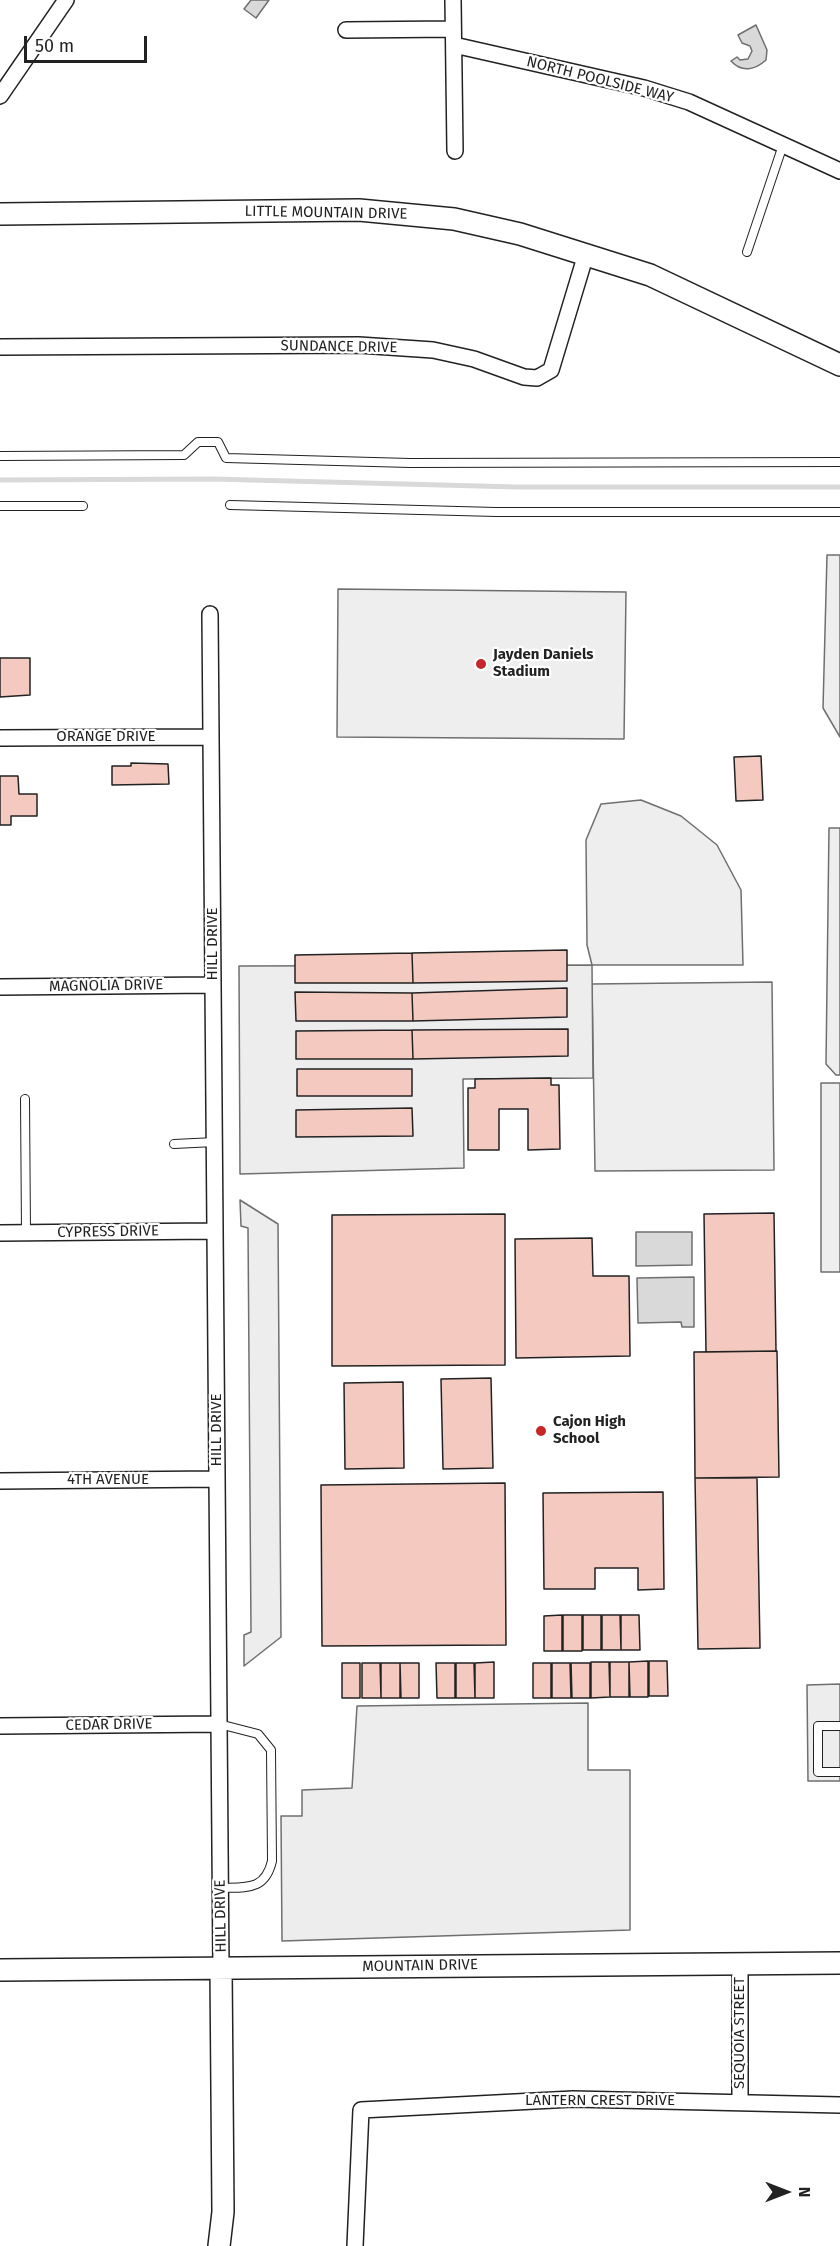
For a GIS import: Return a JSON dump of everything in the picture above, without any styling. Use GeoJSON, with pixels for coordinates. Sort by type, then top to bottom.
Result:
{"type":"FeatureCollection","features":[{"type":"Feature","properties":{"kind":"street"},"geometry":{"type":"LineString","coordinates":[[0,96],[66,0]]}},
{"type":"Feature","properties":{"kind":"street"},"geometry":{"type":"LineString","coordinates":[[453,0],[455,151]]}},
{"type":"Feature","properties":{"kind":"street"},"geometry":{"type":"LineString","coordinates":[[346,30],[453,29]]}},
{"type":"Feature","properties":{"kind":"street","name":"NORTH POOLSIDE WAY"},"geometry":{"type":"LineString","coordinates":[[454,45],[644,88],[689,102],[840,171]]}},
{"type":"Feature","properties":{"kind":"street","name":"LITTLE MOUNTAIN DRIVE"},"geometry":{"type":"LineString","coordinates":[[0,214],[359,210],[454,219],[520,234],[650,276],[840,366]]}},
{"type":"Feature","properties":{"kind":"street","name":"SUNDANCE DRIVE"},"geometry":{"type":"LineString","coordinates":[[0,347],[359,345],[433,350],[474,359],[524,377],[537,378],[550,370],[586,254]]}},
{"type":"Feature","properties":{"kind":"street","name":"HILL DRIVE"},"geometry":{"type":"LineString","coordinates":[[210,614],[223,2212],[219,2246]]}},
{"type":"Feature","properties":{"kind":"street","name":"ORANGE DRIVE"},"geometry":{"type":"LineString","coordinates":[[0,738],[211,737]]}},
{"type":"Feature","properties":{"kind":"street","name":"MAGNOLIA DRIVE"},"geometry":{"type":"LineString","coordinates":[[0,987],[213,985]]}},
{"type":"Feature","properties":{"kind":"street","name":"CYPRESS DRIVE"},"geometry":{"type":"LineString","coordinates":[[0,1233],[215,1231]]}},
{"type":"Feature","properties":{"kind":"street","name":"4TH AVENUE"},"geometry":{"type":"LineString","coordinates":[[0,1481],[217,1479]]}},
{"type":"Feature","properties":{"kind":"street","name":"CEDAR DRIVE"},"geometry":{"type":"LineString","coordinates":[[0,1726],[219,1724]]}},
{"type":"Feature","properties":{"kind":"street","name":"SEQUOIA STREET"},"geometry":{"type":"LineString","coordinates":[[740,1963],[740,2102]]}},
{"type":"Feature","properties":{"kind":"street","name":"MOUNTAIN DRIVE"},"geometry":{"type":"LineString","coordinates":[[0,1970],[840,1963]]}},
{"type":"Feature","properties":{"kind":"street","name":"LANTERN CREST DRIVE"},"geometry":{"type":"LineString","coordinates":[[355,2246],[361,2110],[573,2099],[840,2105]]}},
{"type":"Feature","properties":{"kind":"lane"},"geometry":{"type":"LineString","coordinates":[[747,252],[783,145]]}},
{"type":"Feature","properties":{"kind":"lane"},"geometry":{"type":"LineString","coordinates":[[0,456],[184,454],[198,442],[218,442],[225,458],[410,463],[840,462]]}},
{"type":"Feature","properties":{"kind":"lane"},"geometry":{"type":"LineString","coordinates":[[230,505],[496,512],[840,512]]}},
{"type":"Feature","properties":{"kind":"lane"},"geometry":{"type":"LineString","coordinates":[[0,506],[83,506]]}},
{"type":"Feature","properties":{"kind":"lane"},"geometry":{"type":"LineString","coordinates":[[24,1099],[26,1233]]}},
{"type":"Feature","properties":{"kind":"lane"},"geometry":{"type":"LineString","coordinates":[[174,1144],[215,1142]]}},
{"type":"Feature","properties":{"kind":"lane"},"geometry":{"type":"LineString","coordinates":[[219,1724],[258,1734],[271,1750],[272,1860],[269,1873],[257,1884],[220,1888]]}},
{"type":"Feature","properties":{"kind":"lane"},"geometry":{"type":"LineString","coordinates":[[840,1726],[818,1726],[818,1772],[840,1772]]}},
{"type":"Feature","properties":{"kind":"shaded area"},"geometry":{"type":"Polygon","coordinates":[[[251,0],[269,0],[256,18],[244,9],[251,0]]]}},
{"type":"Feature","properties":{"kind":"shaded area"},"geometry":{"type":"Polygon","coordinates":[[[756,25],[767,50],[766,60],[753,68],[744,69],[731,61],[737,57],[740,60],[748,59],[752,51],[750,46],[742,43],[738,35],[756,25]]]}},
{"type":"Feature","properties":{"kind":"shaded area"},"geometry":{"type":"Polygon","coordinates":[[[827,555],[840,555],[840,737],[823,708],[827,555]]]}},
{"type":"Feature","properties":{"kind":"shaded area","name":"Jayden Daniels Stadium"},"geometry":{"type":"Polygon","coordinates":[[[338,589],[626,592],[624,739],[337,737],[338,589]]]}},
{"type":"Feature","properties":{"kind":"shaded area"},"geometry":{"type":"Polygon","coordinates":[[[641,800],[681,816],[717,845],[741,890],[743,965],[592,965],[587,945],[586,840],[601,804],[641,800]]]}},
{"type":"Feature","properties":{"kind":"shaded area"},"geometry":{"type":"Polygon","coordinates":[[[829,828],[840,828],[840,1075],[836,1075],[826,1064],[829,828]]]}},
{"type":"Feature","properties":{"kind":"shaded area"},"geometry":{"type":"Polygon","coordinates":[[[592,965],[593,1078],[463,1079],[464,1168],[240,1174],[239,966],[592,965]]]}},
{"type":"Feature","properties":{"kind":"shaded area"},"geometry":{"type":"Polygon","coordinates":[[[772,982],[774,1170],[595,1171],[592,984],[772,982]]]}},
{"type":"Feature","properties":{"kind":"shaded area"},"geometry":{"type":"Polygon","coordinates":[[[821,1083],[840,1083],[840,1272],[821,1272],[821,1083]]]}},
{"type":"Feature","properties":{"kind":"shaded area"},"geometry":{"type":"Polygon","coordinates":[[[240,1200],[278,1224],[281,1637],[244,1666],[244,1635],[251,1632],[248,1228],[241,1226],[240,1200]]]}},
{"type":"Feature","properties":{"kind":"shaded area"},"geometry":{"type":"Polygon","coordinates":[[[636,1232],[692,1232],[692,1265],[636,1266],[636,1232]]]}},
{"type":"Feature","properties":{"kind":"shaded area"},"geometry":{"type":"Polygon","coordinates":[[[694,1277],[694,1327],[682,1327],[681,1322],[638,1323],[637,1278],[694,1277]]]}},
{"type":"Feature","properties":{"kind":"shaded area"},"geometry":{"type":"Polygon","coordinates":[[[840,1684],[840,1781],[808,1781],[807,1685],[840,1684]]]}},
{"type":"Feature","properties":{"kind":"shaded area"},"geometry":{"type":"Polygon","coordinates":[[[588,1703],[588,1770],[630,1770],[630,1930],[282,1941],[281,1816],[302,1816],[302,1790],[352,1788],[357,1706],[588,1703]]]}},
{"type":"Feature","properties":{"kind":"building"},"geometry":{"type":"Polygon","coordinates":[[[0,658],[30,658],[30,695],[0,697],[0,658]]]}},
{"type":"Feature","properties":{"kind":"building"},"geometry":{"type":"Polygon","coordinates":[[[761,756],[763,800],[736,801],[734,757],[761,756]]]}},
{"type":"Feature","properties":{"kind":"building"},"geometry":{"type":"Polygon","coordinates":[[[131,763],[168,764],[169,784],[112,785],[112,766],[131,766],[131,763]]]}},
{"type":"Feature","properties":{"kind":"building"},"geometry":{"type":"Polygon","coordinates":[[[0,776],[18,776],[19,794],[37,794],[37,816],[11,816],[11,825],[0,825],[0,776]]]}},
{"type":"Feature","properties":{"kind":"building"},"geometry":{"type":"Polygon","coordinates":[[[567,950],[567,981],[413,983],[412,953],[567,950]]]}},
{"type":"Feature","properties":{"kind":"building"},"geometry":{"type":"Polygon","coordinates":[[[412,953],[413,983],[295,983],[295,955],[412,953]]]}},
{"type":"Feature","properties":{"kind":"building"},"geometry":{"type":"Polygon","coordinates":[[[567,988],[567,1017],[413,1021],[412,993],[567,988]]]}},
{"type":"Feature","properties":{"kind":"building"},"geometry":{"type":"Polygon","coordinates":[[[295,992],[412,993],[413,1021],[296,1021],[295,992]]]}},
{"type":"Feature","properties":{"kind":"building"},"geometry":{"type":"Polygon","coordinates":[[[568,1029],[568,1056],[413,1059],[412,1030],[568,1029]]]}},
{"type":"Feature","properties":{"kind":"building"},"geometry":{"type":"Polygon","coordinates":[[[412,1030],[413,1059],[296,1059],[296,1031],[412,1030]]]}},
{"type":"Feature","properties":{"kind":"building"},"geometry":{"type":"Polygon","coordinates":[[[297,1069],[412,1069],[412,1096],[297,1096],[297,1069]]]}},
{"type":"Feature","properties":{"kind":"building"},"geometry":{"type":"Polygon","coordinates":[[[551,1078],[551,1085],[559,1085],[560,1149],[528,1150],[528,1109],[499,1109],[499,1150],[468,1150],[468,1088],[475,1088],[475,1079],[551,1078]]]}},
{"type":"Feature","properties":{"kind":"building"},"geometry":{"type":"Polygon","coordinates":[[[412,1108],[413,1136],[296,1137],[296,1110],[412,1108]]]}},
{"type":"Feature","properties":{"kind":"building"},"geometry":{"type":"Polygon","coordinates":[[[774,1213],[776,1351],[706,1352],[704,1214],[774,1213]]]}},
{"type":"Feature","properties":{"kind":"building"},"geometry":{"type":"Polygon","coordinates":[[[505,1214],[505,1365],[332,1366],[332,1215],[505,1214]]]}},
{"type":"Feature","properties":{"kind":"building"},"geometry":{"type":"Polygon","coordinates":[[[592,1238],[593,1276],[629,1276],[630,1356],[516,1358],[515,1239],[592,1238]]]}},
{"type":"Feature","properties":{"kind":"building"},"geometry":{"type":"Polygon","coordinates":[[[777,1351],[779,1477],[695,1478],[694,1352],[777,1351]]]}},
{"type":"Feature","properties":{"kind":"building"},"geometry":{"type":"Polygon","coordinates":[[[491,1378],[493,1468],[443,1469],[441,1379],[491,1378]]]}},
{"type":"Feature","properties":{"kind":"building"},"geometry":{"type":"Polygon","coordinates":[[[403,1382],[404,1468],[345,1469],[344,1383],[403,1382]]]}},
{"type":"Feature","properties":{"kind":"building"},"geometry":{"type":"Polygon","coordinates":[[[695,1478],[757,1478],[760,1648],[698,1649],[695,1478]]]}},
{"type":"Feature","properties":{"kind":"building"},"geometry":{"type":"Polygon","coordinates":[[[505,1483],[506,1645],[322,1646],[321,1485],[505,1483]]]}},
{"type":"Feature","properties":{"kind":"building"},"geometry":{"type":"Polygon","coordinates":[[[663,1492],[664,1589],[638,1590],[638,1568],[595,1568],[595,1589],[544,1589],[543,1493],[663,1492]]]}},
{"type":"Feature","properties":{"kind":"building"},"geometry":{"type":"Polygon","coordinates":[[[562,1615],[562,1651],[544,1651],[544,1616],[562,1615]]]}},
{"type":"Feature","properties":{"kind":"building"},"geometry":{"type":"Polygon","coordinates":[[[563,1615],[582,1615],[582,1651],[563,1651],[563,1615]]]}},
{"type":"Feature","properties":{"kind":"building"},"geometry":{"type":"Polygon","coordinates":[[[583,1615],[601,1615],[601,1650],[583,1650],[583,1615]]]}},
{"type":"Feature","properties":{"kind":"building"},"geometry":{"type":"Polygon","coordinates":[[[602,1615],[620,1615],[621,1650],[602,1650],[602,1615]]]}},
{"type":"Feature","properties":{"kind":"building"},"geometry":{"type":"Polygon","coordinates":[[[621,1615],[639,1615],[640,1650],[621,1650],[621,1615]]]}},
{"type":"Feature","properties":{"kind":"building"},"geometry":{"type":"Polygon","coordinates":[[[648,1661],[648,1697],[630,1697],[629,1662],[648,1661]]]}},
{"type":"Feature","properties":{"kind":"building"},"geometry":{"type":"Polygon","coordinates":[[[649,1661],[667,1661],[668,1696],[649,1696],[649,1661]]]}},
{"type":"Feature","properties":{"kind":"building"},"geometry":{"type":"Polygon","coordinates":[[[494,1662],[494,1698],[475,1698],[475,1663],[494,1662]]]}},
{"type":"Feature","properties":{"kind":"building"},"geometry":{"type":"Polygon","coordinates":[[[591,1662],[609,1662],[610,1697],[591,1698],[591,1662]]]}},
{"type":"Feature","properties":{"kind":"building"},"geometry":{"type":"Polygon","coordinates":[[[610,1662],[629,1662],[629,1697],[610,1697],[610,1662]]]}},
{"type":"Feature","properties":{"kind":"building"},"geometry":{"type":"Polygon","coordinates":[[[342,1663],[360,1663],[360,1698],[342,1698],[342,1663]]]}},
{"type":"Feature","properties":{"kind":"building"},"geometry":{"type":"Polygon","coordinates":[[[362,1663],[380,1663],[381,1698],[362,1698],[362,1663]]]}},
{"type":"Feature","properties":{"kind":"building"},"geometry":{"type":"Polygon","coordinates":[[[381,1663],[400,1663],[400,1698],[381,1698],[381,1663]]]}},
{"type":"Feature","properties":{"kind":"building"},"geometry":{"type":"Polygon","coordinates":[[[400,1663],[419,1663],[419,1698],[401,1698],[400,1663]]]}},
{"type":"Feature","properties":{"kind":"building"},"geometry":{"type":"Polygon","coordinates":[[[436,1663],[455,1663],[455,1698],[437,1698],[436,1663]]]}},
{"type":"Feature","properties":{"kind":"building"},"geometry":{"type":"Polygon","coordinates":[[[456,1663],[474,1663],[475,1698],[456,1698],[456,1663]]]}},
{"type":"Feature","properties":{"kind":"building"},"geometry":{"type":"Polygon","coordinates":[[[533,1663],[551,1663],[551,1698],[533,1698],[533,1663]]]}},
{"type":"Feature","properties":{"kind":"building"},"geometry":{"type":"Polygon","coordinates":[[[552,1663],[570,1663],[571,1698],[552,1698],[552,1663]]]}},
{"type":"Feature","properties":{"kind":"building"},"geometry":{"type":"Polygon","coordinates":[[[571,1663],[590,1663],[590,1698],[572,1698],[571,1663]]]}},
{"type":"Feature","properties":{"kind":"waterway"},"geometry":{"type":"LineString","coordinates":[[0,480],[213,479],[517,487],[840,487]]}},
{"type":"Feature","properties":{"kind":"place","name":"Jayden Daniels Stadium"},"geometry":{"type":"Point","coordinates":[481,664]}},
{"type":"Feature","properties":{"kind":"place","name":"Cajon High School"},"geometry":{"type":"Point","coordinates":[541,1431]}}]}
